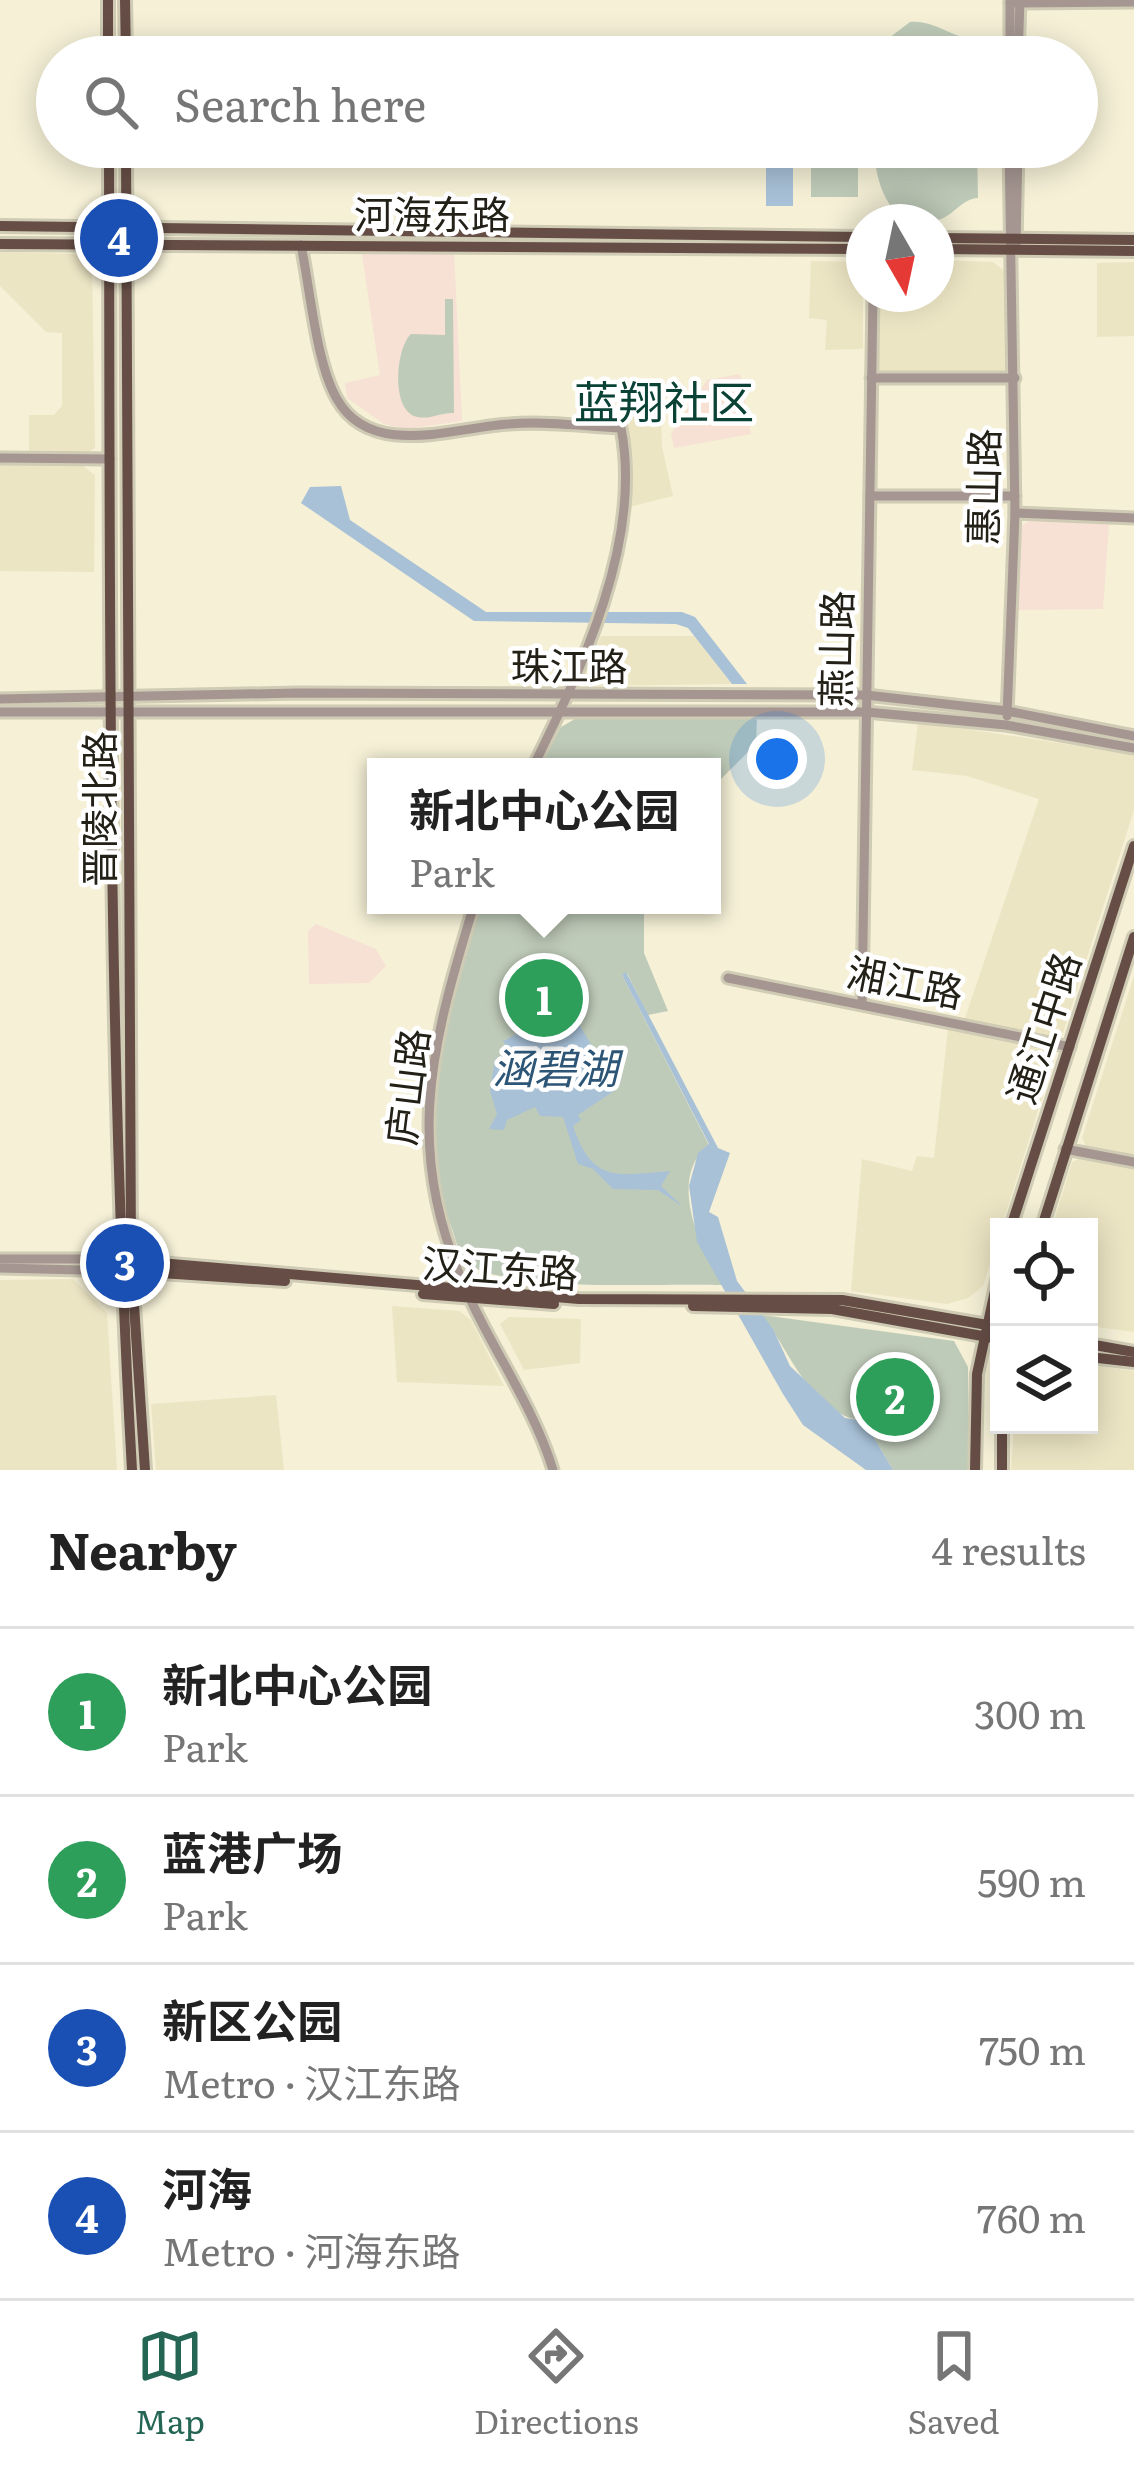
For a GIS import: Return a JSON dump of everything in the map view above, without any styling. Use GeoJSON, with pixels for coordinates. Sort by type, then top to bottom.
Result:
{"type":"FeatureCollection","features":[{"type":"Feature","properties":{"kind":"main road"},"geometry":{"type":"LineString","coordinates":[[108,0],[108,36]]}},
{"type":"Feature","properties":{"kind":"main road"},"geometry":{"type":"LineString","coordinates":[[125,0],[126,36]]}},
{"type":"Feature","properties":{"kind":"main road","name":"晋陵北路"},"geometry":{"type":"LineString","coordinates":[[109,168],[109,705],[132,1470]]}},
{"type":"Feature","properties":{"kind":"main road","name":"晋陵北路"},"geometry":{"type":"LineString","coordinates":[[126,168],[126,1265],[145,1470]]}},
{"type":"Feature","properties":{"kind":"main road","name":"河海东路"},"geometry":{"type":"LineString","coordinates":[[0,226],[846,237]]}},
{"type":"Feature","properties":{"kind":"main road"},"geometry":{"type":"LineString","coordinates":[[954,239],[1134,251]]}},
{"type":"Feature","properties":{"kind":"main road"},"geometry":{"type":"LineString","coordinates":[[954,248],[1134,240]]}},
{"type":"Feature","properties":{"kind":"main road","name":"河海东路"},"geometry":{"type":"LineString","coordinates":[[0,244],[846,248]]}},
{"type":"Feature","properties":{"kind":"main road","name":"通江中路"},"geometry":{"type":"LineString","coordinates":[[1014,1218],[1134,846]]}},
{"type":"Feature","properties":{"kind":"main road","name":"通江中路"},"geometry":{"type":"LineString","coordinates":[[1045,1218],[1134,937]]}},
{"type":"Feature","properties":{"kind":"main road","name":"汉江东路"},"geometry":{"type":"LineString","coordinates":[[126,1265],[468,1294],[722,1302],[842,1300],[990,1333]]}},
{"type":"Feature","properties":{"kind":"main road"},"geometry":{"type":"LineString","coordinates":[[1098,1346],[1134,1352]]}},
{"type":"Feature","properties":{"kind":"main road"},"geometry":{"type":"LineString","coordinates":[[975,1470],[990,1349]]}},
{"type":"Feature","properties":{"kind":"main road"},"geometry":{"type":"LineString","coordinates":[[1098,1358],[1134,1362]]}},
{"type":"Feature","properties":{"kind":"main road"},"geometry":{"type":"LineString","coordinates":[[1002,1434],[1002,1470]]}},
{"type":"Feature","properties":{"kind":"street"},"geometry":{"type":"LineString","coordinates":[[1014,36],[1015,1],[1134,2]]}},
{"type":"Feature","properties":{"kind":"street","name":"惠山路"},"geometry":{"type":"LineString","coordinates":[[1006,725],[1015,513],[1010,168]]}},
{"type":"Feature","properties":{"kind":"street","name":"惠山路"},"geometry":{"type":"LineString","coordinates":[[1014,243],[1017,168]]}},
{"type":"Feature","properties":{"kind":"street"},"geometry":{"type":"LineString","coordinates":[[301,245],[329,375],[337,399],[355,419],[403,436],[512,423],[621,428],[628,465],[611,574],[566,698],[537,758]]}},
{"type":"Feature","properties":{"kind":"street","name":"燕山路"},"geometry":{"type":"LineString","coordinates":[[862,1004],[873,312]]}},
{"type":"Feature","properties":{"kind":"street"},"geometry":{"type":"LineString","coordinates":[[872,378],[1015,378]]}},
{"type":"Feature","properties":{"kind":"street"},"geometry":{"type":"LineString","coordinates":[[0,458],[110,459]]}},
{"type":"Feature","properties":{"kind":"street"},"geometry":{"type":"LineString","coordinates":[[870,496],[1015,496]]}},
{"type":"Feature","properties":{"kind":"street"},"geometry":{"type":"LineString","coordinates":[[1015,513],[1134,518]]}},
{"type":"Feature","properties":{"kind":"street","name":"珠江路"},"geometry":{"type":"LineString","coordinates":[[129,705],[298,693],[566,698],[866,695],[1007,711],[1134,736]]}},
{"type":"Feature","properties":{"kind":"street","name":"珠江路"},"geometry":{"type":"LineString","coordinates":[[0,699],[560,712],[866,712],[1006,725],[1134,748]]}},
{"type":"Feature","properties":{"kind":"street","name":"珠江路"},"geometry":{"type":"LineString","coordinates":[[0,712],[109,705]]}},
{"type":"Feature","properties":{"kind":"street","name":"庐山路"},"geometry":{"type":"LineString","coordinates":[[473,914],[427,1112],[433,1197],[468,1294],[553,1470]]}},
{"type":"Feature","properties":{"kind":"street","name":"湘江路"},"geometry":{"type":"LineString","coordinates":[[728,978],[1070,1047]]}},
{"type":"Feature","properties":{"kind":"street"},"geometry":{"type":"LineString","coordinates":[[1066,1148],[1134,1162]]}},
{"type":"Feature","properties":{"kind":"street","name":"汉江东路"},"geometry":{"type":"LineString","coordinates":[[0,1258],[126,1265]]}},
{"type":"Feature","properties":{"kind":"street","name":"汉江东路"},"geometry":{"type":"LineString","coordinates":[[0,1268],[126,1265]]}},
{"type":"Feature","properties":{"kind":"shaded area"},"geometry":{"type":"Polygon","coordinates":[[[361,248],[454,252],[462,421],[407,429],[384,424],[347,398],[345,383],[380,375],[361,248]]]}},
{"type":"Feature","properties":{"kind":"shaded area"},"geometry":{"type":"Polygon","coordinates":[[[0,252],[78,254],[92,268],[95,448],[84,455],[29,454],[29,415],[54,415],[62,406],[62,333],[46,332],[0,286],[0,252]]]}},
{"type":"Feature","properties":{"kind":"shaded area"},"geometry":{"type":"Polygon","coordinates":[[[811,261],[846,262],[846,312],[863,312],[863,349],[825,350],[827,320],[809,318],[811,261]]]}},
{"type":"Feature","properties":{"kind":"shaded area"},"geometry":{"type":"Polygon","coordinates":[[[954,261],[993,262],[1006,272],[1011,370],[1003,377],[883,377],[877,370],[878,312],[954,312],[954,261]]]}},
{"type":"Feature","properties":{"kind":"shaded area"},"geometry":{"type":"Polygon","coordinates":[[[1134,262],[1134,336],[1097,337],[1097,263],[1134,262]]]}},
{"type":"Feature","properties":{"kind":"shaded area"},"geometry":{"type":"Polygon","coordinates":[[[740,374],[751,434],[674,448],[671,434],[707,380],[740,374]]]}},
{"type":"Feature","properties":{"kind":"shaded area"},"geometry":{"type":"Polygon","coordinates":[[[660,383],[662,447],[673,496],[629,507],[633,463],[620,384],[660,383]]]}},
{"type":"Feature","properties":{"kind":"shaded area"},"geometry":{"type":"Polygon","coordinates":[[[0,465],[83,466],[95,475],[94,572],[0,571],[0,465]]]}},
{"type":"Feature","properties":{"kind":"shaded area"},"geometry":{"type":"Polygon","coordinates":[[[1030,520],[1109,524],[1103,609],[1017,610],[1022,526],[1030,520]]]}},
{"type":"Feature","properties":{"kind":"shaded area"},"geometry":{"type":"Polygon","coordinates":[[[601,636],[694,636],[732,684],[592,686],[582,675],[601,636]]]}},
{"type":"Feature","properties":{"kind":"shaded area"},"geometry":{"type":"Polygon","coordinates":[[[918,722],[1134,754],[1134,810],[1062,1036],[1053,1039],[964,1021],[1039,799],[967,776],[912,770],[918,722]]]}},
{"type":"Feature","properties":{"kind":"shaded area"},"geometry":{"type":"Polygon","coordinates":[[[316,924],[376,949],[386,966],[369,983],[309,984],[308,931],[316,924]]]}},
{"type":"Feature","properties":{"kind":"shaded area"},"geometry":{"type":"Polygon","coordinates":[[[1134,976],[1134,1156],[1087,1148],[1082,1138],[1134,976]]]}},
{"type":"Feature","properties":{"kind":"shaded area"},"geometry":{"type":"Polygon","coordinates":[[[948,1028],[1049,1051],[1054,1060],[1004,1218],[990,1218],[990,1264],[983,1286],[968,1298],[947,1304],[851,1291],[862,1159],[912,1171],[917,1156],[934,1158],[948,1028]]]}},
{"type":"Feature","properties":{"kind":"shaded area"},"geometry":{"type":"Polygon","coordinates":[[[1081,1158],[1134,1167],[1134,1332],[1098,1327],[1098,1218],[1055,1218],[1072,1162],[1081,1158]]]}},
{"type":"Feature","properties":{"kind":"shaded area"},"geometry":{"type":"Polygon","coordinates":[[[73,1279],[107,1313],[117,1470],[0,1470],[0,1280],[73,1279]]]}},
{"type":"Feature","properties":{"kind":"shaded area"},"geometry":{"type":"Polygon","coordinates":[[[392,1306],[459,1311],[471,1320],[504,1386],[397,1382],[392,1306]]]}},
{"type":"Feature","properties":{"kind":"shaded area"},"geometry":{"type":"Polygon","coordinates":[[[509,1317],[581,1319],[580,1363],[524,1370],[500,1324],[509,1317]]]}},
{"type":"Feature","properties":{"kind":"shaded area"},"geometry":{"type":"Polygon","coordinates":[[[1098,1366],[1134,1371],[1134,1470],[1011,1470],[1013,1434],[1098,1434],[1098,1366]]]}},
{"type":"Feature","properties":{"kind":"shaded area"},"geometry":{"type":"Polygon","coordinates":[[[276,1395],[284,1470],[156,1470],[151,1404],[276,1395]]]}},
{"type":"Feature","properties":{"kind":"green space"},"geometry":{"type":"Polygon","coordinates":[[[910,22],[958,36],[892,36],[910,22]]]}},
{"type":"Feature","properties":{"kind":"green space"},"geometry":{"type":"Polygon","coordinates":[[[811,168],[858,168],[858,197],[811,197],[811,168]]]}},
{"type":"Feature","properties":{"kind":"green space"},"geometry":{"type":"Polygon","coordinates":[[[877,168],[977,168],[978,198],[954,211],[954,204],[890,204],[877,168]]]}},
{"type":"Feature","properties":{"kind":"green space"},"geometry":{"type":"Polygon","coordinates":[[[445,299],[453,299],[454,413],[414,416],[399,389],[402,351],[411,334],[445,335],[445,299]]]}},
{"type":"Feature","properties":{"kind":"green space"},"geometry":{"type":"Polygon","coordinates":[[[757,717],[756,744],[721,779],[721,758],[544,758],[561,727],[575,719],[757,717]]]}},
{"type":"Feature","properties":{"kind":"green space"},"geometry":{"type":"Polygon","coordinates":[[[476,914],[644,914],[644,953],[668,1011],[648,1015],[627,973],[622,975],[709,1145],[696,1159],[689,1194],[697,1234],[722,1285],[527,1280],[469,1265],[462,1257],[441,1190],[435,1150],[438,1067],[455,984],[476,914]]]}},
{"type":"Feature","properties":{"kind":"green space"},"geometry":{"type":"Polygon","coordinates":[[[762,1315],[954,1341],[968,1367],[969,1470],[893,1470],[864,1421],[829,1407],[816,1394],[762,1315]]]}},
{"type":"Feature","properties":{"kind":"water"},"geometry":{"type":"Polygon","coordinates":[[[766,168],[793,168],[793,206],[766,206],[766,168]]]}},
{"type":"Feature","properties":{"kind":"water"},"geometry":{"type":"Polygon","coordinates":[[[341,486],[350,520],[486,612],[682,612],[695,617],[747,684],[732,684],[688,628],[676,624],[474,621],[301,503],[310,487],[341,486]]]}},
{"type":"Feature","properties":{"kind":"water"},"geometry":{"type":"Polygon","coordinates":[[[626,972],[718,1148],[730,1153],[709,1212],[718,1217],[737,1281],[773,1329],[790,1366],[845,1418],[864,1421],[893,1470],[866,1470],[803,1425],[697,1242],[689,1186],[698,1153],[709,1144],[622,975],[626,972]]]}},
{"type":"Feature","properties":{"kind":"water","name":"涵碧湖"},"geometry":{"type":"Polygon","coordinates":[[[564,1009],[576,1019],[617,1089],[578,1115],[581,1120],[573,1126],[581,1145],[590,1159],[610,1172],[670,1171],[661,1186],[683,1207],[658,1190],[613,1189],[593,1169],[578,1164],[563,1117],[540,1116],[535,1107],[507,1120],[504,1130],[489,1129],[497,1114],[490,1091],[495,1059],[511,1052],[503,1041],[544,1014],[564,1009]]]}},
{"type":"Feature","properties":{"kind":"place","name":"河海"},"geometry":{"type":"Point","coordinates":[119,238]}},
{"type":"Feature","properties":{"kind":"place","name":"新北中心公园"},"geometry":{"type":"Point","coordinates":[544,998]}},
{"type":"Feature","properties":{"kind":"place","name":"新区公园"},"geometry":{"type":"Point","coordinates":[125,1263]}},
{"type":"Feature","properties":{"kind":"place","name":"蓝港广场"},"geometry":{"type":"Point","coordinates":[895,1397]}},
{"type":"Feature","properties":{"kind":"district","name":"蓝翔社区"},"geometry":{"type":"Point","coordinates":[664,403]}}]}
